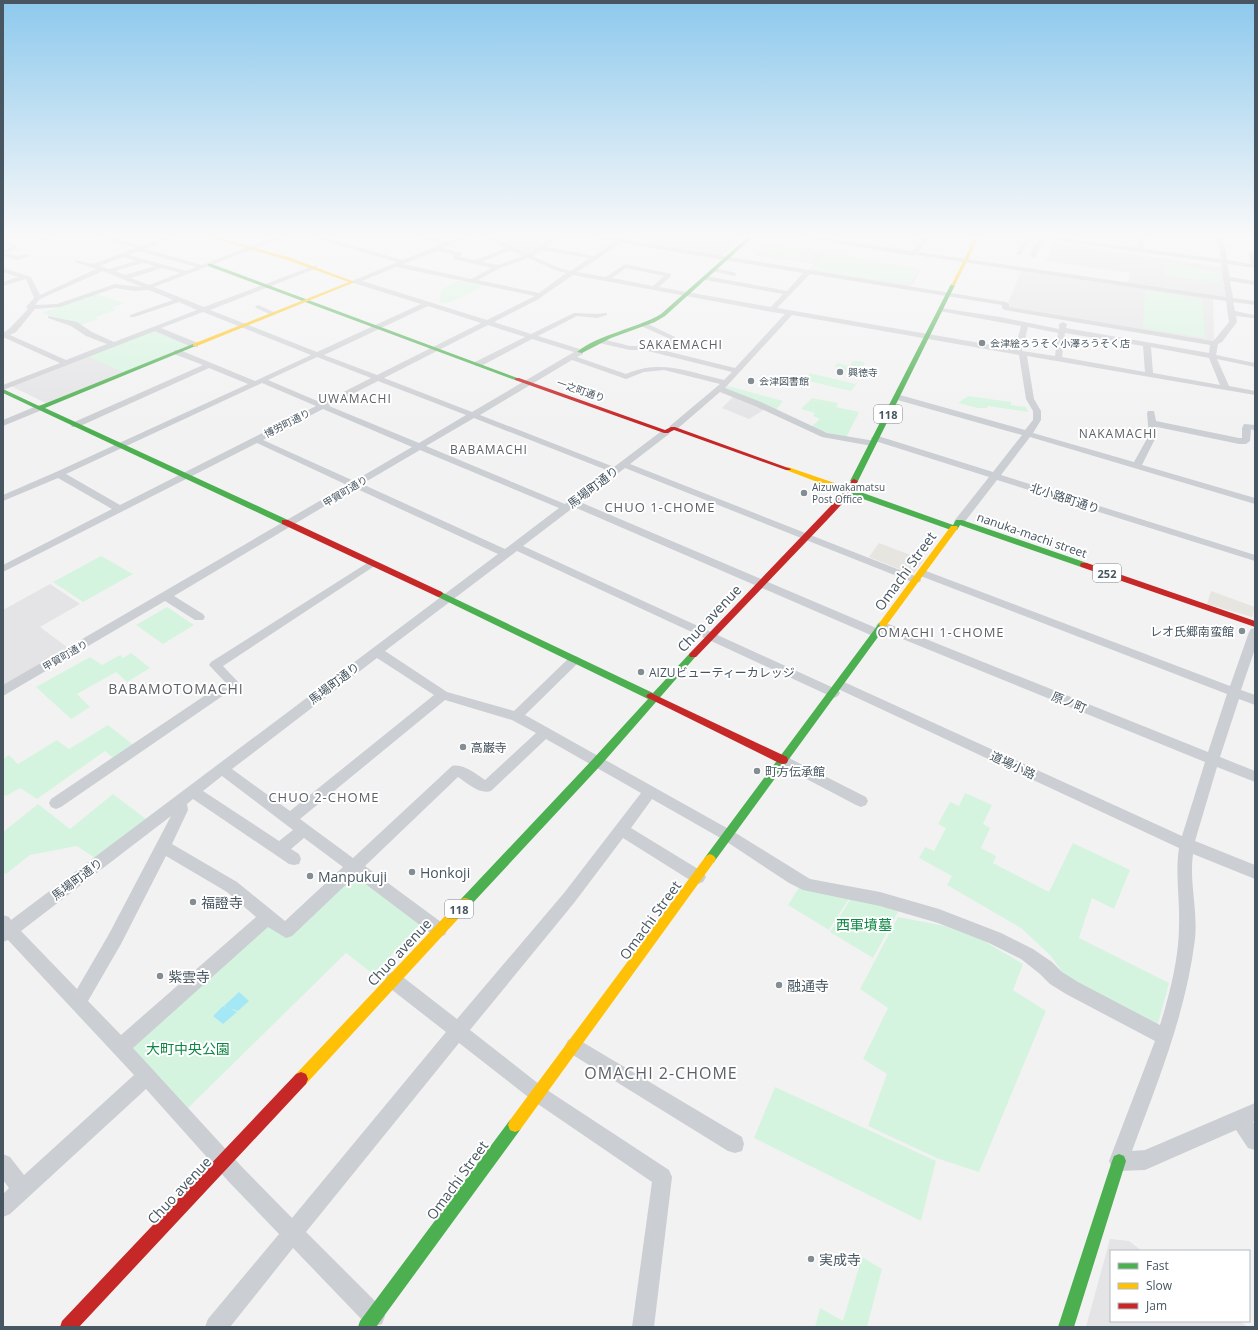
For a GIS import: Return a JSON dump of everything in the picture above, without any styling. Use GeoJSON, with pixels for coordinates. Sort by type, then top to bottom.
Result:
{"type":"FeatureCollection","features":[{"type":"Feature","properties":{"kind":"main road","name":"一之町通り"},"geometry":{"type":"LineString","coordinates":[[297,297],[527,383],[849,491]]}},
{"type":"Feature","properties":{"kind":"main road"},"geometry":{"type":"LineString","coordinates":[[39,408],[317,297]]}},
{"type":"Feature","properties":{"kind":"main road","name":"甲賀町通り"},"geometry":{"type":"LineString","coordinates":[[580,352],[662,315],[685,297]]}},
{"type":"Feature","properties":{"kind":"main road","name":"118"},"geometry":{"type":"LineString","coordinates":[[849,491],[948,297]]}},
{"type":"Feature","properties":{"kind":"main road"},"geometry":{"type":"LineString","coordinates":[[3,389],[39,408],[447,598],[783,760]]}},
{"type":"Feature","properties":{"kind":"main road","name":"252"},"geometry":{"type":"LineString","coordinates":[[849,491],[957,525]]}},
{"type":"Feature","properties":{"kind":"main road","name":"Chuo avenue"},"geometry":{"type":"LineString","coordinates":[[68,1327],[598,762],[711,635],[849,491]]}},
{"type":"Feature","properties":{"kind":"main road","name":"Omachi Street"},"geometry":{"type":"LineString","coordinates":[[370,1321],[957,525]]}},
{"type":"Feature","properties":{"kind":"main road","name":"nanuka-machi street"},"geometry":{"type":"LineString","coordinates":[[957,525],[1255,624]]}},
{"type":"Feature","properties":{"kind":"main road"},"geometry":{"type":"LineString","coordinates":[[1066,1327],[1120,1161]]}},
{"type":"Feature","properties":{"kind":"street"},"geometry":{"type":"LineString","coordinates":[[30,307],[58,306],[83,297]]}},
{"type":"Feature","properties":{"kind":"street"},"geometry":{"type":"LineString","coordinates":[[171,297],[472,415],[919,576],[1255,700]]}},
{"type":"Feature","properties":{"kind":"street"},"geometry":{"type":"LineString","coordinates":[[3,389],[113,344],[237,297]]}},
{"type":"Feature","properties":{"kind":"street"},"geometry":{"type":"LineString","coordinates":[[406,297],[580,352]]}},
{"type":"Feature","properties":{"kind":"street","name":"博労町通り"},"geometry":{"type":"LineString","coordinates":[[3,569],[255,439],[538,297]]}},
{"type":"Feature","properties":{"kind":"street"},"geometry":{"type":"LineString","coordinates":[[700,297],[1255,393]]}},
{"type":"Feature","properties":{"kind":"street"},"geometry":{"type":"LineString","coordinates":[[772,310],[784,297]]}},
{"type":"Feature","properties":{"kind":"street"},"geometry":{"type":"LineString","coordinates":[[962,297],[1006,304],[1005,308],[1214,343],[1220,340],[1232,326],[1232,313],[1229,299]]}},
{"type":"Feature","properties":{"kind":"street"},"geometry":{"type":"LineString","coordinates":[[1216,297],[1255,303]]}},
{"type":"Feature","properties":{"kind":"street"},"geometry":{"type":"LineString","coordinates":[[3,336],[13,330],[32,308],[30,307],[38,298]]}},
{"type":"Feature","properties":{"kind":"street"},"geometry":{"type":"LineString","coordinates":[[132,316],[179,300]]}},
{"type":"Feature","properties":{"kind":"street"},"geometry":{"type":"LineString","coordinates":[[3,498],[59,474],[427,304]]}},
{"type":"Feature","properties":{"kind":"street"},"geometry":{"type":"LineString","coordinates":[[258,308],[274,314]]}},
{"type":"Feature","properties":{"kind":"street"},"geometry":{"type":"LineString","coordinates":[[941,310],[1025,327],[1062,331],[1147,345],[1255,365]]}},
{"type":"Feature","properties":{"kind":"street","name":"馬場町通り"},"geometry":{"type":"LineString","coordinates":[[5,929],[180,801],[192,790],[704,403],[738,371],[790,313]]}},
{"type":"Feature","properties":{"kind":"street"},"geometry":{"type":"LineString","coordinates":[[1232,313],[1252,316]]}},
{"type":"Feature","properties":{"kind":"street"},"geometry":{"type":"LineString","coordinates":[[478,364],[576,314],[597,316],[605,314]]}},
{"type":"Feature","properties":{"kind":"street"},"geometry":{"type":"LineString","coordinates":[[50,317],[74,324],[89,334],[113,344]]}},
{"type":"Feature","properties":{"kind":"street"},"geometry":{"type":"LineString","coordinates":[[1058,359],[1064,318]]}},
{"type":"Feature","properties":{"kind":"street"},"geometry":{"type":"LineString","coordinates":[[985,322],[999,322]]}},
{"type":"Feature","properties":{"kind":"street"},"geometry":{"type":"LineString","coordinates":[[644,324],[671,337],[672,339],[656,351]]}},
{"type":"Feature","properties":{"kind":"street"},"geometry":{"type":"LineString","coordinates":[[957,525],[1028,434],[1038,416],[1030,400],[1020,353],[1025,327]]}},
{"type":"Feature","properties":{"kind":"street"},"geometry":{"type":"LineString","coordinates":[[155,328],[195,345]]}},
{"type":"Feature","properties":{"kind":"street"},"geometry":{"type":"LineString","coordinates":[[3,336],[66,363]]}},
{"type":"Feature","properties":{"kind":"street"},"geometry":{"type":"LineString","coordinates":[[602,341],[630,348],[644,348],[738,371]]}},
{"type":"Feature","properties":{"kind":"street"},"geometry":{"type":"LineString","coordinates":[[1214,343],[1212,356],[1225,387]]}},
{"type":"Feature","properties":{"kind":"street"},"geometry":{"type":"LineString","coordinates":[[1147,345],[1149,374]]}},
{"type":"Feature","properties":{"kind":"street","name":"原ノ町"},"geometry":{"type":"LineString","coordinates":[[177,352],[258,381],[419,447],[569,505],[761,584],[1255,777]]}},
{"type":"Feature","properties":{"kind":"street","name":"甲賀町通り"},"geometry":{"type":"LineString","coordinates":[[3,691],[580,352]]}},
{"type":"Feature","properties":{"kind":"street","name":"北小路町通り"},"geometry":{"type":"LineString","coordinates":[[570,357],[626,377],[642,370],[664,368],[722,386],[780,415],[825,435],[874,441],[995,476],[1255,558]]}},
{"type":"Feature","properties":{"kind":"street"},"geometry":{"type":"LineString","coordinates":[[75,424],[210,365]]}},
{"type":"Feature","properties":{"kind":"street"},"geometry":{"type":"LineString","coordinates":[[897,397],[1255,501]]}},
{"type":"Feature","properties":{"kind":"street"},"geometry":{"type":"LineString","coordinates":[[3,423],[39,408]]}},
{"type":"Feature","properties":{"kind":"street"},"geometry":{"type":"LineString","coordinates":[[1137,466],[1153,435],[1151,413]]}},
{"type":"Feature","properties":{"kind":"street"},"geometry":{"type":"LineString","coordinates":[[1152,423],[1239,441],[1246,441],[1247,426],[1255,427],[1253,417]]}},
{"type":"Feature","properties":{"kind":"street","name":"道場小路"},"geometry":{"type":"LineString","coordinates":[[255,439],[354,485],[510,549],[837,689],[1187,844],[1255,872]]}},
{"type":"Feature","properties":{"kind":"street"},"geometry":{"type":"LineString","coordinates":[[59,474],[119,509]]}},
{"type":"Feature","properties":{"kind":"street"},"geometry":{"type":"LineString","coordinates":[[56,803],[233,683],[215,665],[372,563]]}},
{"type":"Feature","properties":{"kind":"street"},"geometry":{"type":"LineString","coordinates":[[166,596],[199,617]]}},
{"type":"Feature","properties":{"kind":"street"},"geometry":{"type":"LineString","coordinates":[[1255,632],[1212,760],[1187,844],[1185,865],[1187,936],[1178,990],[1157,1061],[1120,1161],[1145,1160],[1247,1116],[1255,1141]]}},
{"type":"Feature","properties":{"kind":"street"},"geometry":{"type":"LineString","coordinates":[[376,652],[443,695],[516,716],[729,836],[794,878],[808,885],[880,899],[939,916],[995,938],[1027,954],[1046,968],[1056,978],[1072,988],[1164,1036]]}},
{"type":"Feature","properties":{"kind":"street"},"geometry":{"type":"LineString","coordinates":[[516,716],[574,660]]}},
{"type":"Feature","properties":{"kind":"street"},"geometry":{"type":"LineString","coordinates":[[290,818],[443,695]]}},
{"type":"Feature","properties":{"kind":"street"},"geometry":{"type":"LineString","coordinates":[[163,847],[232,887],[286,931],[457,770],[486,787],[544,733]]}},
{"type":"Feature","properties":{"kind":"street"},"geometry":{"type":"LineString","coordinates":[[783,760],[861,801]]}},
{"type":"Feature","properties":{"kind":"street"},"geometry":{"type":"LineString","coordinates":[[221,768],[439,930]]}},
{"type":"Feature","properties":{"kind":"street"},"geometry":{"type":"LineString","coordinates":[[192,790],[294,858]]}},
{"type":"Feature","properties":{"kind":"street"},"geometry":{"type":"LineString","coordinates":[[216,1327],[458,1031],[569,898],[650,791]]}},
{"type":"Feature","properties":{"kind":"street"},"geometry":{"type":"LineString","coordinates":[[78,1002],[115,939],[163,847],[181,810],[180,801]]}},
{"type":"Feature","properties":{"kind":"street"},"geometry":{"type":"LineString","coordinates":[[281,849],[304,829]]}},
{"type":"Feature","properties":{"kind":"street"},"geometry":{"type":"LineString","coordinates":[[621,830],[698,877]]}},
{"type":"Feature","properties":{"kind":"street"},"geometry":{"type":"LineString","coordinates":[[121,1047],[267,917]]}},
{"type":"Feature","properties":{"kind":"street"},"geometry":{"type":"LineString","coordinates":[[5,929],[121,1047],[224,1162],[293,1234],[370,1321]]}},
{"type":"Feature","properties":{"kind":"street"},"geometry":{"type":"LineString","coordinates":[[393,980],[538,1094],[662,1177],[643,1327]]}},
{"type":"Feature","properties":{"kind":"street"},"geometry":{"type":"LineString","coordinates":[[574,1046],[735,1144]]}},
{"type":"Feature","properties":{"kind":"street"},"geometry":{"type":"LineString","coordinates":[[3,1207],[147,1076]]}},
{"type":"Feature","properties":{"kind":"street"},"geometry":{"type":"LineString","coordinates":[[3,1164],[22,1189]]}},
{"type":"Feature","properties":{"kind":"shaded area"},"geometry":{"type":"Polygon","coordinates":[[[1010,297],[1213,297],[1214,341],[1006,308],[1010,297]]]}},
{"type":"Feature","properties":{"kind":"shaded area"},"geometry":{"type":"Polygon","coordinates":[[[154,329],[191,345],[46,403],[11,386],[154,329]]]}},
{"type":"Feature","properties":{"kind":"shaded area"},"geometry":{"type":"Polygon","coordinates":[[[734,396],[765,409],[749,419],[722,408],[734,396]]]}},
{"type":"Feature","properties":{"kind":"shaded area"},"geometry":{"type":"Polygon","coordinates":[[[879,543],[924,560],[914,573],[909,573],[869,557],[879,543]]]}},
{"type":"Feature","properties":{"kind":"shaded area"},"geometry":{"type":"Polygon","coordinates":[[[50,584],[80,604],[40,627],[71,650],[3,690],[3,610],[50,584]]]}},
{"type":"Feature","properties":{"kind":"shaded area"},"geometry":{"type":"Polygon","coordinates":[[[1211,591],[1255,607],[1252,617],[1207,604],[1211,591]]]}},
{"type":"Feature","properties":{"kind":"shaded area"},"geometry":{"type":"Polygon","coordinates":[[[1110,1239],[1129,1241],[1141,1250],[1110,1250],[1110,1322],[1240,1322],[1248,1327],[1086,1327],[1110,1239]]]}},
{"type":"Feature","properties":{"kind":"green space"},"geometry":{"type":"Polygon","coordinates":[[[87,297],[106,297],[124,303],[112,308],[115,310],[96,317],[98,319],[80,325],[41,313],[87,297]]]}},
{"type":"Feature","properties":{"kind":"green space"},"geometry":{"type":"Polygon","coordinates":[[[440,297],[462,297],[446,303],[440,303],[440,297]]]}},
{"type":"Feature","properties":{"kind":"green space"},"geometry":{"type":"Polygon","coordinates":[[[1145,297],[1190,297],[1202,299],[1205,338],[1143,328],[1145,297]]]}},
{"type":"Feature","properties":{"kind":"green space"},"geometry":{"type":"Polygon","coordinates":[[[153,331],[188,345],[123,372],[87,356],[153,331]]]}},
{"type":"Feature","properties":{"kind":"green space"},"geometry":{"type":"Polygon","coordinates":[[[853,361],[865,363],[863,367],[868,368],[861,378],[855,376],[854,373],[834,366],[838,363],[849,366],[853,361]]]}},
{"type":"Feature","properties":{"kind":"green space"},"geometry":{"type":"Polygon","coordinates":[[[810,373],[855,384],[860,380],[851,391],[804,380],[810,373]]]}},
{"type":"Feature","properties":{"kind":"green space"},"geometry":{"type":"Polygon","coordinates":[[[728,386],[783,401],[775,411],[723,390],[728,386]]]}},
{"type":"Feature","properties":{"kind":"green space"},"geometry":{"type":"Polygon","coordinates":[[[968,396],[1011,402],[1011,405],[1026,407],[1028,412],[988,406],[987,408],[978,408],[958,403],[968,396]]]}},
{"type":"Feature","properties":{"kind":"green space"},"geometry":{"type":"Polygon","coordinates":[[[812,398],[838,403],[836,407],[859,412],[846,438],[810,428],[820,419],[813,416],[815,413],[801,409],[812,398]]]}},
{"type":"Feature","properties":{"kind":"green space"},"geometry":{"type":"Polygon","coordinates":[[[101,556],[133,574],[83,602],[53,582],[101,556]]]}},
{"type":"Feature","properties":{"kind":"green space"},"geometry":{"type":"Polygon","coordinates":[[[167,607],[194,625],[163,644],[136,625],[167,607]]]}},
{"type":"Feature","properties":{"kind":"green space"},"geometry":{"type":"Polygon","coordinates":[[[131,653],[150,668],[127,682],[116,672],[77,694],[90,707],[71,719],[36,687],[90,657],[102,665],[120,655],[123,658],[131,653]]]}},
{"type":"Feature","properties":{"kind":"green space"},"geometry":{"type":"Polygon","coordinates":[[[108,725],[136,747],[116,760],[105,751],[37,799],[20,788],[6,796],[3,793],[3,759],[9,755],[18,764],[57,740],[69,749],[108,725]]]}},
{"type":"Feature","properties":{"kind":"green space"},"geometry":{"type":"Polygon","coordinates":[[[965,793],[992,805],[983,824],[990,828],[981,848],[996,856],[993,863],[1049,892],[1073,843],[1130,870],[1114,909],[1092,898],[1079,938],[1169,983],[1158,1024],[1064,975],[1051,956],[1021,928],[947,885],[952,876],[919,858],[925,847],[934,851],[946,828],[938,824],[950,802],[959,806],[965,793]]]}},
{"type":"Feature","properties":{"kind":"green space"},"geometry":{"type":"Polygon","coordinates":[[[113,794],[146,819],[95,858],[77,846],[30,855],[6,874],[3,872],[3,832],[38,804],[70,829],[113,794]]]}},
{"type":"Feature","properties":{"kind":"green space","name":"大町中央公園"},"geometry":{"type":"Polygon","coordinates":[[[358,873],[424,922],[373,974],[346,953],[185,1111],[127,1045],[265,920],[285,935],[358,873]]]}},
{"type":"Feature","properties":{"kind":"green space"},"geometry":{"type":"Polygon","coordinates":[[[800,886],[852,894],[829,930],[788,905],[800,886]]]}},
{"type":"Feature","properties":{"kind":"green space","name":"西軍墳墓"},"geometry":{"type":"Polygon","coordinates":[[[853,895],[899,910],[873,958],[830,932],[853,895]]]}},
{"type":"Feature","properties":{"kind":"green space"},"geometry":{"type":"Polygon","coordinates":[[[898,917],[945,926],[982,940],[1023,964],[1013,990],[1046,1011],[979,1172],[939,1159],[868,1126],[887,1074],[863,1059],[888,1008],[860,989],[898,917]]]}},
{"type":"Feature","properties":{"kind":"green space"},"geometry":{"type":"Polygon","coordinates":[[[775,1087],[936,1161],[921,1221],[754,1138],[775,1087]]]}},
{"type":"Feature","properties":{"kind":"green space"},"geometry":{"type":"Polygon","coordinates":[[[862,1257],[882,1269],[867,1327],[815,1327],[820,1308],[843,1321],[862,1257]]]}},
{"type":"Feature","properties":{"kind":"water"},"geometry":{"type":"Polygon","coordinates":[[[239,992],[249,1001],[238,1011],[230,1008],[237,1012],[223,1024],[213,1016],[223,1006],[227,1009],[224,1006],[239,992]]]}},
{"type":"Feature","properties":{"kind":"traffic: fast"},"geometry":{"type":"LineString","coordinates":[[296,297],[517,379]]}},
{"type":"Feature","properties":{"kind":"traffic: fast"},"geometry":{"type":"LineString","coordinates":[[580,352],[609,337],[653,321],[663,315],[683,297]]}},
{"type":"Feature","properties":{"kind":"traffic: fast"},"geometry":{"type":"LineString","coordinates":[[854,481],[947,297]]}},
{"type":"Feature","properties":{"kind":"traffic: fast"},"geometry":{"type":"LineString","coordinates":[[39,408],[195,345]]}},
{"type":"Feature","properties":{"kind":"traffic: fast"},"geometry":{"type":"LineString","coordinates":[[3,391],[285,522]]}},
{"type":"Feature","properties":{"kind":"traffic: fast"},"geometry":{"type":"LineString","coordinates":[[849,491],[954,528],[959,522],[1084,565]]}},
{"type":"Feature","properties":{"kind":"traffic: fast"},"geometry":{"type":"LineString","coordinates":[[439,594],[651,696]]}},
{"type":"Feature","properties":{"kind":"traffic: fast"},"geometry":{"type":"LineString","coordinates":[[710,859],[883,624]]}},
{"type":"Feature","properties":{"kind":"traffic: fast"},"geometry":{"type":"LineString","coordinates":[[465,903],[597,762],[693,655]]}},
{"type":"Feature","properties":{"kind":"traffic: fast"},"geometry":{"type":"LineString","coordinates":[[366,1327],[515,1125]]}},
{"type":"Feature","properties":{"kind":"traffic: fast"},"geometry":{"type":"LineString","coordinates":[[1066,1327],[1119,1161]]}},
{"type":"Feature","properties":{"kind":"traffic: slow"},"geometry":{"type":"LineString","coordinates":[[195,345],[315,297]]}},
{"type":"Feature","properties":{"kind":"traffic: slow"},"geometry":{"type":"LineString","coordinates":[[788,469],[849,491]]}},
{"type":"Feature","properties":{"kind":"traffic: slow"},"geometry":{"type":"LineString","coordinates":[[883,624],[954,528]]}},
{"type":"Feature","properties":{"kind":"traffic: slow"},"geometry":{"type":"LineString","coordinates":[[515,1125],[710,859]]}},
{"type":"Feature","properties":{"kind":"traffic: slow"},"geometry":{"type":"LineString","coordinates":[[301,1079],[465,903]]}},
{"type":"Feature","properties":{"kind":"traffic: jam"},"geometry":{"type":"LineString","coordinates":[[517,379],[666,432],[673,428],[788,469]]}},
{"type":"Feature","properties":{"kind":"traffic: jam"},"geometry":{"type":"LineString","coordinates":[[693,655],[826,516],[849,491],[854,481]]}},
{"type":"Feature","properties":{"kind":"traffic: jam"},"geometry":{"type":"LineString","coordinates":[[285,522],[439,594]]}},
{"type":"Feature","properties":{"kind":"traffic: jam"},"geometry":{"type":"LineString","coordinates":[[1084,565],[1255,624]]}},
{"type":"Feature","properties":{"kind":"traffic: jam"},"geometry":{"type":"LineString","coordinates":[[651,696],[783,760]]}},
{"type":"Feature","properties":{"kind":"traffic: jam"},"geometry":{"type":"LineString","coordinates":[[68,1327],[301,1079]]}},
{"type":"Feature","properties":{"kind":"place","name":"会津絵ろうそく小澤ろうそく店"},"geometry":{"type":"Point","coordinates":[982,343]}},
{"type":"Feature","properties":{"kind":"place","name":"興徳寺"},"geometry":{"type":"Point","coordinates":[840,372]}},
{"type":"Feature","properties":{"kind":"place","name":"会津図書館"},"geometry":{"type":"Point","coordinates":[751,381]}},
{"type":"Feature","properties":{"kind":"place","name":"Aizuwakamatsu Post Office"},"geometry":{"type":"Point","coordinates":[804,493]}},
{"type":"Feature","properties":{"kind":"place","name":"レオ氏郷南蛮館"},"geometry":{"type":"Point","coordinates":[1242,631]}},
{"type":"Feature","properties":{"kind":"place","name":"AIZUビューティーカレッジ"},"geometry":{"type":"Point","coordinates":[641,672]}},
{"type":"Feature","properties":{"kind":"place","name":"高巌寺"},"geometry":{"type":"Point","coordinates":[463,747]}},
{"type":"Feature","properties":{"kind":"place","name":"町方伝承館"},"geometry":{"type":"Point","coordinates":[757,771]}},
{"type":"Feature","properties":{"kind":"place","name":"Honkoji"},"geometry":{"type":"Point","coordinates":[412,872]}},
{"type":"Feature","properties":{"kind":"place","name":"Manpukuji"},"geometry":{"type":"Point","coordinates":[310,876]}},
{"type":"Feature","properties":{"kind":"place","name":"福證寺"},"geometry":{"type":"Point","coordinates":[193,902]}},
{"type":"Feature","properties":{"kind":"place","name":"紫雲寺"},"geometry":{"type":"Point","coordinates":[160,976]}},
{"type":"Feature","properties":{"kind":"place","name":"融通寺"},"geometry":{"type":"Point","coordinates":[779,985]}},
{"type":"Feature","properties":{"kind":"place","name":"実成寺"},"geometry":{"type":"Point","coordinates":[811,1259]}},
{"type":"Feature","properties":{"kind":"district","name":"SAKAEMACHI"},"geometry":{"type":"Point","coordinates":[681,344]}},
{"type":"Feature","properties":{"kind":"district","name":"UWAMACHI"},"geometry":{"type":"Point","coordinates":[355,398]}},
{"type":"Feature","properties":{"kind":"district","name":"NAKAMACHI"},"geometry":{"type":"Point","coordinates":[1118,433]}},
{"type":"Feature","properties":{"kind":"district","name":"BABAMACHI"},"geometry":{"type":"Point","coordinates":[489,449]}},
{"type":"Feature","properties":{"kind":"district","name":"CHUO 1-CHOME"},"geometry":{"type":"Point","coordinates":[660,507]}},
{"type":"Feature","properties":{"kind":"district","name":"OMACHI 1-CHOME"},"geometry":{"type":"Point","coordinates":[941,632]}},
{"type":"Feature","properties":{"kind":"district","name":"BABAMOTOMACHI"},"geometry":{"type":"Point","coordinates":[176,688]}},
{"type":"Feature","properties":{"kind":"district","name":"CHUO 2-CHOME"},"geometry":{"type":"Point","coordinates":[324,797]}},
{"type":"Feature","properties":{"kind":"district","name":"OMACHI 2-CHOME"},"geometry":{"type":"Point","coordinates":[661,1073]}}]}
